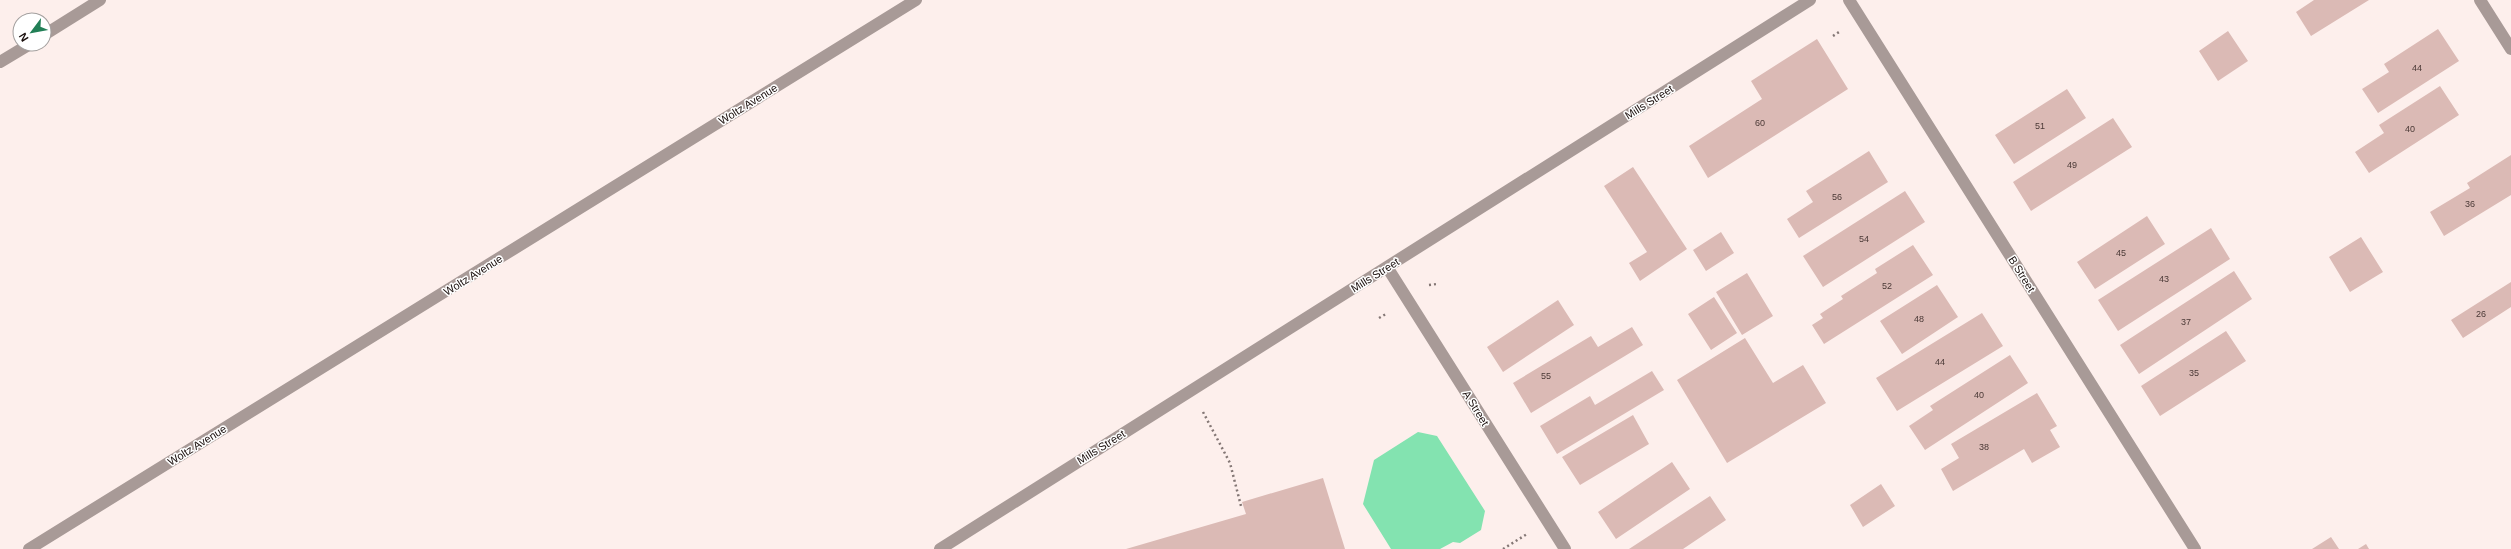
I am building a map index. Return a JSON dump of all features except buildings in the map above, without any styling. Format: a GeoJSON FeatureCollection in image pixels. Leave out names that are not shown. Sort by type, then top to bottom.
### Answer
{"type":"FeatureCollection","features":[{"type":"Feature","properties":{"kind":"street"},"geometry":{"type":"LineString","coordinates":[[52,30],[100,0]]}},
{"type":"Feature","properties":{"kind":"street","name":"Woltz Avenue"},"geometry":{"type":"LineString","coordinates":[[29,549],[916,0]]}},
{"type":"Feature","properties":{"kind":"street","name":"Mills Street"},"geometry":{"type":"LineString","coordinates":[[940,549],[1810,0]]}},
{"type":"Feature","properties":{"kind":"street","name":"B Street"},"geometry":{"type":"LineString","coordinates":[[1849,0],[2195,549]]}},
{"type":"Feature","properties":{"kind":"street"},"geometry":{"type":"LineString","coordinates":[[2480,0],[2511,49]]}},
{"type":"Feature","properties":{"kind":"street"},"geometry":{"type":"LineString","coordinates":[[0,62],[17,52]]}},
{"type":"Feature","properties":{"kind":"street","name":"A Street"},"geometry":{"type":"LineString","coordinates":[[1388,267],[1565,549]]}},
{"type":"Feature","properties":{"kind":"path"},"geometry":{"type":"LineString","coordinates":[[1833,36],[1840,31]]}},
{"type":"Feature","properties":{"kind":"path"},"geometry":{"type":"LineString","coordinates":[[1429,285],[1437,284]]}},
{"type":"Feature","properties":{"kind":"path"},"geometry":{"type":"LineString","coordinates":[[1378,318],[1386,314]]}},
{"type":"Feature","properties":{"kind":"path"},"geometry":{"type":"LineString","coordinates":[[1204,414],[1230,463],[1241,506]]}},
{"type":"Feature","properties":{"kind":"path"},"geometry":{"type":"LineString","coordinates":[[1503,549],[1528,533]]}},
{"type":"Feature","properties":{"kind":"green space"},"geometry":{"type":"Polygon","coordinates":[[[1418,432],[1437,436],[1485,511],[1481,530],[1460,543],[1453,542],[1440,549],[1391,549],[1363,504],[1374,460],[1418,432]]]}}]}
